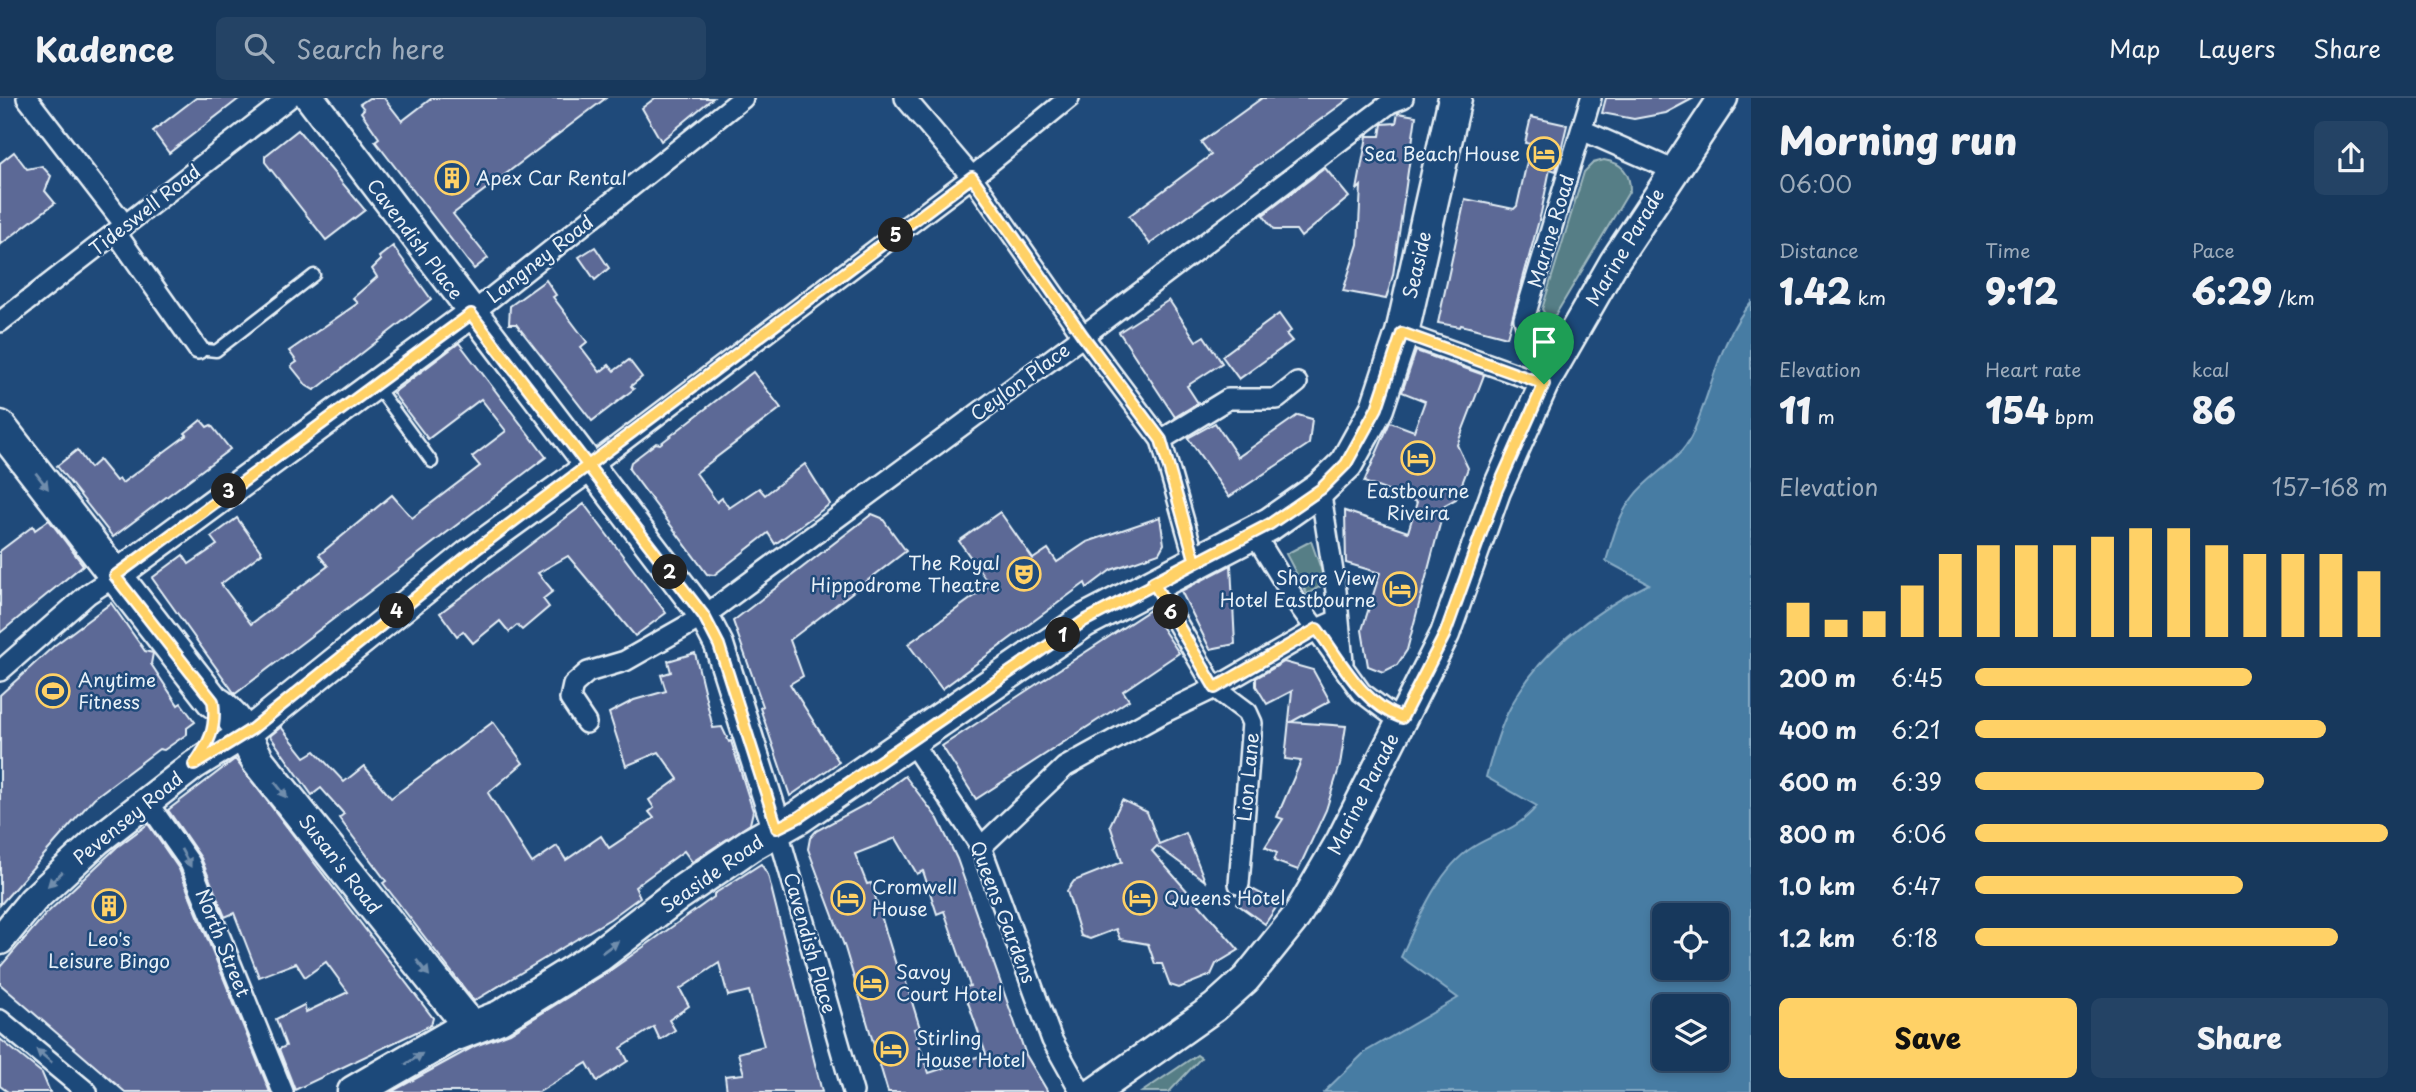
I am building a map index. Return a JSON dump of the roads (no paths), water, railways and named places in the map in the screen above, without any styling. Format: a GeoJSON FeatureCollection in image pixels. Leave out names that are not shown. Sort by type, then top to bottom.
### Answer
{"type":"FeatureCollection","features":[{"type":"Feature","properties":{"kind":"main road","name":"Seaside"},"geometry":{"type":"LineString","coordinates":[[1346,464],[1377,408],[1402,333],[1455,98]]}},
{"type":"Feature","properties":{"kind":"main road","name":"Susan's Road"},"geometry":{"type":"LineString","coordinates":[[0,427],[213,701],[225,708],[244,733],[258,761],[470,1026]]}},
{"type":"Feature","properties":{"kind":"main road","name":"Seaside Road"},"geometry":{"type":"LineString","coordinates":[[354,1092],[470,1026],[500,1017],[598,956],[677,895],[777,828],[799,817],[1084,621],[1253,531],[1321,489],[1346,464]]}},
{"type":"Feature","properties":{"kind":"street"},"geometry":{"type":"LineString","coordinates":[[27,98],[121,229],[198,349]]}},
{"type":"Feature","properties":{"kind":"street","name":"Tideswell Road"},"geometry":{"type":"LineString","coordinates":[[0,323],[289,98]]}},
{"type":"Feature","properties":{"kind":"street","name":"Cavendish Place"},"geometry":{"type":"LineString","coordinates":[[310,98],[471,314],[704,616],[719,645],[777,828],[853,1092]]}},
{"type":"Feature","properties":{"kind":"street","name":"Langney Road"},"geometry":{"type":"LineString","coordinates":[[0,671],[88,594],[471,314],[743,98]]}},
{"type":"Feature","properties":{"kind":"street"},"geometry":{"type":"LineString","coordinates":[[905,98],[972,177],[1083,336],[1161,440],[1195,560]]}},
{"type":"Feature","properties":{"kind":"street","name":"Pevensey Road"},"geometry":{"type":"LineString","coordinates":[[0,940],[59,875],[147,802],[194,765],[218,753],[470,554],[590,467],[972,177],[1069,98]]}},
{"type":"Feature","properties":{"kind":"street","name":"Ceylon Place"},"geometry":{"type":"LineString","coordinates":[[586,723],[570,699],[573,685],[587,672],[625,661],[704,616],[1083,336],[1390,103],[1403,98]]}},
{"type":"Feature","properties":{"kind":"street","name":"Marine Road"},"geometry":{"type":"LineString","coordinates":[[1563,353],[1536,343],[1526,331],[1524,319],[1591,98]]}},
{"type":"Feature","properties":{"kind":"street","name":"Marine Parade"},"geometry":{"type":"LineString","coordinates":[[1095,1092],[1215,1007],[1246,979],[1279,940],[1341,840],[1445,634],[1496,492],[1544,384],[1614,262],[1672,170],[1723,98]]}},
{"type":"Feature","properties":{"kind":"street"},"geometry":{"type":"LineString","coordinates":[[1581,130],[1672,170]]}},
{"type":"Feature","properties":{"kind":"street"},"geometry":{"type":"LineString","coordinates":[[1402,333],[1544,384]]}},
{"type":"Feature","properties":{"kind":"street"},"geometry":{"type":"LineString","coordinates":[[1161,440],[1228,399],[1277,398],[1297,383]]}},
{"type":"Feature","properties":{"kind":"street"},"geometry":{"type":"LineString","coordinates":[[1321,489],[1343,663]]}},
{"type":"Feature","properties":{"kind":"street"},"geometry":{"type":"LineString","coordinates":[[1253,531],[1297,603],[1343,663],[1361,692],[1389,713],[1402,718]]}},
{"type":"Feature","properties":{"kind":"street"},"geometry":{"type":"LineString","coordinates":[[1153,582],[1215,688]]}},
{"type":"Feature","properties":{"kind":"street"},"geometry":{"type":"LineString","coordinates":[[1297,603],[1317,604],[1329,599],[1336,591]]}},
{"type":"Feature","properties":{"kind":"street"},"geometry":{"type":"LineString","coordinates":[[981,847],[1065,767],[1338,620]]}},
{"type":"Feature","properties":{"kind":"street","name":"Lion Lane"},"geometry":{"type":"LineString","coordinates":[[1215,688],[1247,712],[1252,723],[1238,884]]}},
{"type":"Feature","properties":{"kind":"street"},"geometry":{"type":"LineString","coordinates":[[194,765],[212,738],[216,721],[213,701]]}},
{"type":"Feature","properties":{"kind":"street","name":"Queens Gardens"},"geometry":{"type":"LineString","coordinates":[[910,740],[981,847],[1052,1040],[1081,1092]]}},
{"type":"Feature","properties":{"kind":"street","name":"North Street"},"geometry":{"type":"LineString","coordinates":[[147,802],[190,863],[283,1092]]}},
{"type":"Feature","properties":{"kind":"street"},"geometry":{"type":"LineString","coordinates":[[0,1020],[87,1092]]}},
{"type":"Feature","properties":{"kind":"lane"},"geometry":{"type":"LineString","coordinates":[[198,349],[216,351],[314,275]]}},
{"type":"Feature","properties":{"kind":"lane"},"geometry":{"type":"LineString","coordinates":[[375,384],[432,462]]}},
{"type":"Feature","properties":{"kind":"water"},"geometry":{"type":"Polygon","coordinates":[[[1751,302],[1751,1092],[1324,1092],[1365,1052],[1458,998],[1401,957],[1430,896],[1449,868],[1473,847],[1514,826],[1537,806],[1486,777],[1504,720],[1534,671],[1568,636],[1607,607],[1649,584],[1606,561],[1614,536],[1623,512],[1633,497],[1687,444],[1731,332],[1751,302]]]}},
{"type":"Feature","properties":{"kind":"place","name":"Sea Beach House"},"geometry":{"type":"Point","coordinates":[1544,154]}},
{"type":"Feature","properties":{"kind":"place","name":"Apex Car Rental"},"geometry":{"type":"Point","coordinates":[452,178]}},
{"type":"Feature","properties":{"kind":"place","name":"Eastbourne Riveira"},"geometry":{"type":"Point","coordinates":[1418,458]}},
{"type":"Feature","properties":{"kind":"place","name":"The Royal Hippodrome Theatre"},"geometry":{"type":"Point","coordinates":[1024,574]}},
{"type":"Feature","properties":{"kind":"place","name":"Shore View Hotel Eastbourne"},"geometry":{"type":"Point","coordinates":[1400,589]}},
{"type":"Feature","properties":{"kind":"place","name":"Anytime Fitness"},"geometry":{"type":"Point","coordinates":[53,691]}},
{"type":"Feature","properties":{"kind":"place","name":"Cromwell House"},"geometry":{"type":"Point","coordinates":[848,898]}},
{"type":"Feature","properties":{"kind":"place","name":"Queens Hotel"},"geometry":{"type":"Point","coordinates":[1140,898]}},
{"type":"Feature","properties":{"kind":"place","name":"Leo's Leisure Bingo"},"geometry":{"type":"Point","coordinates":[109,906]}},
{"type":"Feature","properties":{"kind":"place","name":"Savoy Court Hotel"},"geometry":{"type":"Point","coordinates":[871,983]}},
{"type":"Feature","properties":{"kind":"place","name":"Stirling House Hotel"},"geometry":{"type":"Point","coordinates":[891,1049]}}]}
